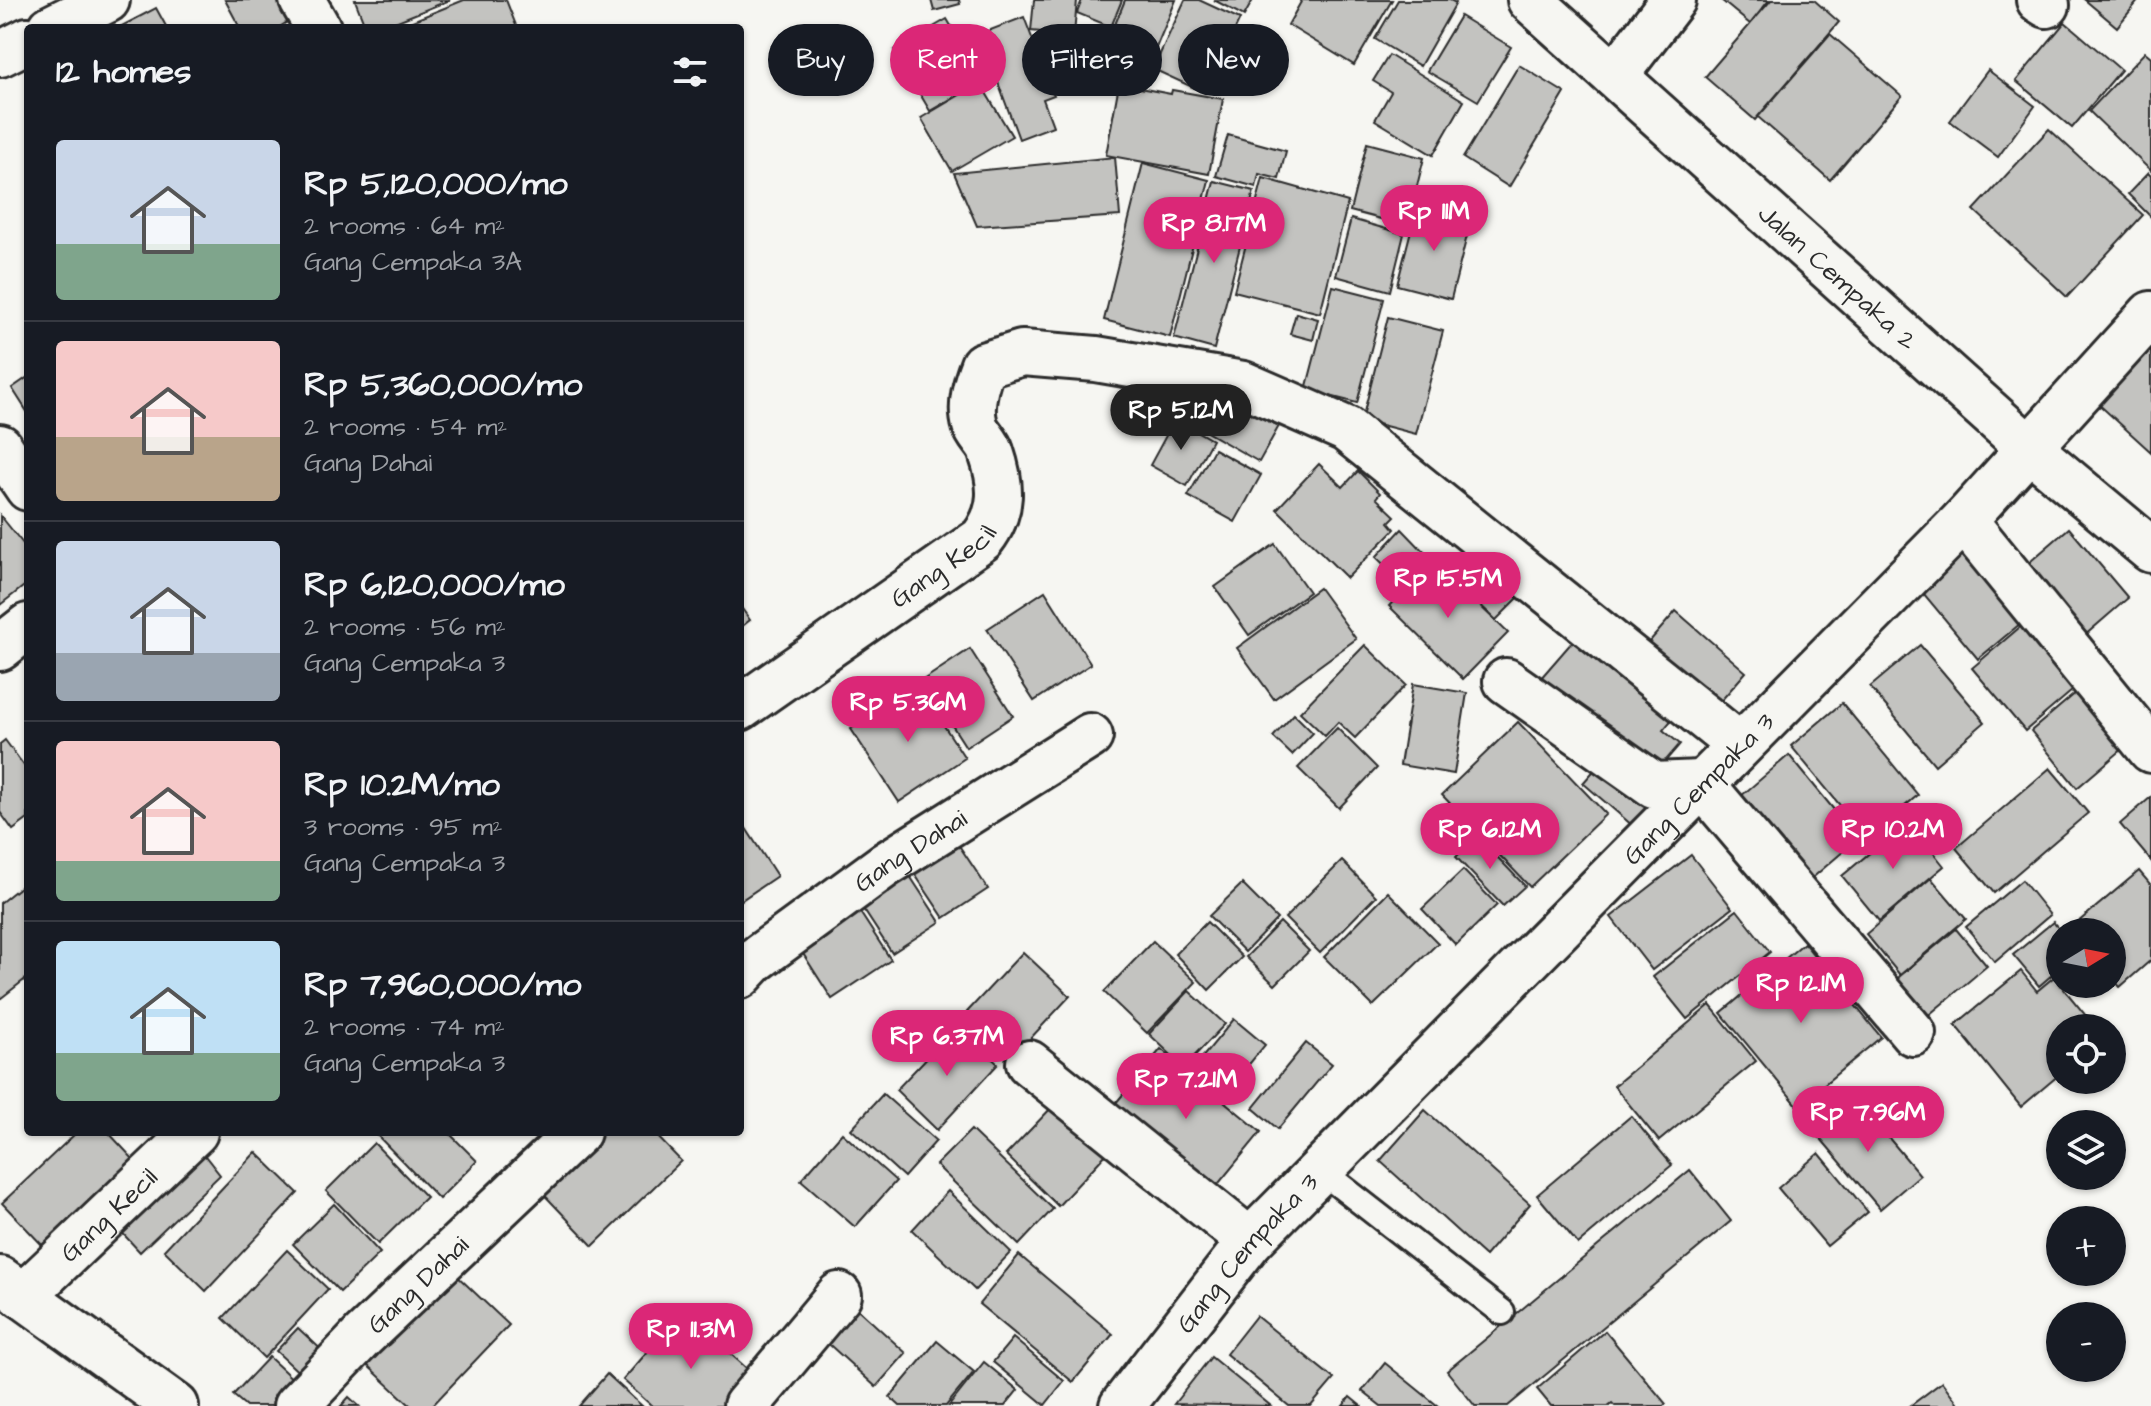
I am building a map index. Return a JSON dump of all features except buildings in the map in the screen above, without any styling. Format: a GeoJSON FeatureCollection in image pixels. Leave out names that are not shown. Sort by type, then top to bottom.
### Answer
{"type":"FeatureCollection","features":[{"type":"Feature","properties":{"kind":"street"},"geometry":{"type":"LineString","coordinates":[[59,24],[107,0]]}},
{"type":"Feature","properties":{"kind":"street"},"geometry":{"type":"LineString","coordinates":[[302,0],[316,24]]}},
{"type":"Feature","properties":{"kind":"street","name":"Jalan Cempaka 2"},"geometry":{"type":"LineString","coordinates":[[1530,0],[2030,449],[2151,550]]}},
{"type":"Feature","properties":{"kind":"street"},"geometry":{"type":"LineString","coordinates":[[1615,76],[1673,0]]}},
{"type":"Feature","properties":{"kind":"street"},"geometry":{"type":"LineString","coordinates":[[0,54],[24,42]]}},
{"type":"Feature","properties":{"kind":"street","name":"Gang Cempaka 3"},"geometry":{"type":"LineString","coordinates":[[1122,1406],[1250,1241],[1964,520],[2151,314]]}},
{"type":"Feature","properties":{"kind":"street","name":"Gang Kecil"},"geometry":{"type":"LineString","coordinates":[[744,705],[982,539],[994,524],[1000,496],[990,450],[975,425],[973,390],[983,365],[1022,353],[1096,359],[1243,384],[1346,429],[1739,745]]}},
{"type":"Feature","properties":{"kind":"street"},"geometry":{"type":"LineString","coordinates":[[0,447],[24,482]]}},
{"type":"Feature","properties":{"kind":"street"},"geometry":{"type":"LineString","coordinates":[[1964,520],[2151,750]]}},
{"type":"Feature","properties":{"kind":"street"},"geometry":{"type":"LineString","coordinates":[[0,648],[24,629]]}},
{"type":"Feature","properties":{"kind":"street"},"geometry":{"type":"LineString","coordinates":[[1506,681],[1654,785],[1701,783],[1913,1033]]}},
{"type":"Feature","properties":{"kind":"street","name":"Gang Dahai"},"geometry":{"type":"LineString","coordinates":[[744,972],[755,960],[885,865],[1090,736]]}},
{"type":"Feature","properties":{"kind":"street"},"geometry":{"type":"LineString","coordinates":[[1029,1063],[1250,1241]]}},
{"type":"Feature","properties":{"kind":"street","name":"Gang Kecil"},"geometry":{"type":"LineString","coordinates":[[12,1288],[190,1136]]}},
{"type":"Feature","properties":{"kind":"street","name":"Gang Dahai"},"geometry":{"type":"LineString","coordinates":[[296,1406],[363,1336],[574,1136]]}},
{"type":"Feature","properties":{"kind":"street"},"geometry":{"type":"LineString","coordinates":[[12,1288],[176,1406]]}},
{"type":"Feature","properties":{"kind":"street"},"geometry":{"type":"LineString","coordinates":[[746,1406],[839,1295]]}},
{"type":"Feature","properties":{"kind":"lane"},"geometry":{"type":"LineString","coordinates":[[1320,1170],[1502,1312]]}}]}
